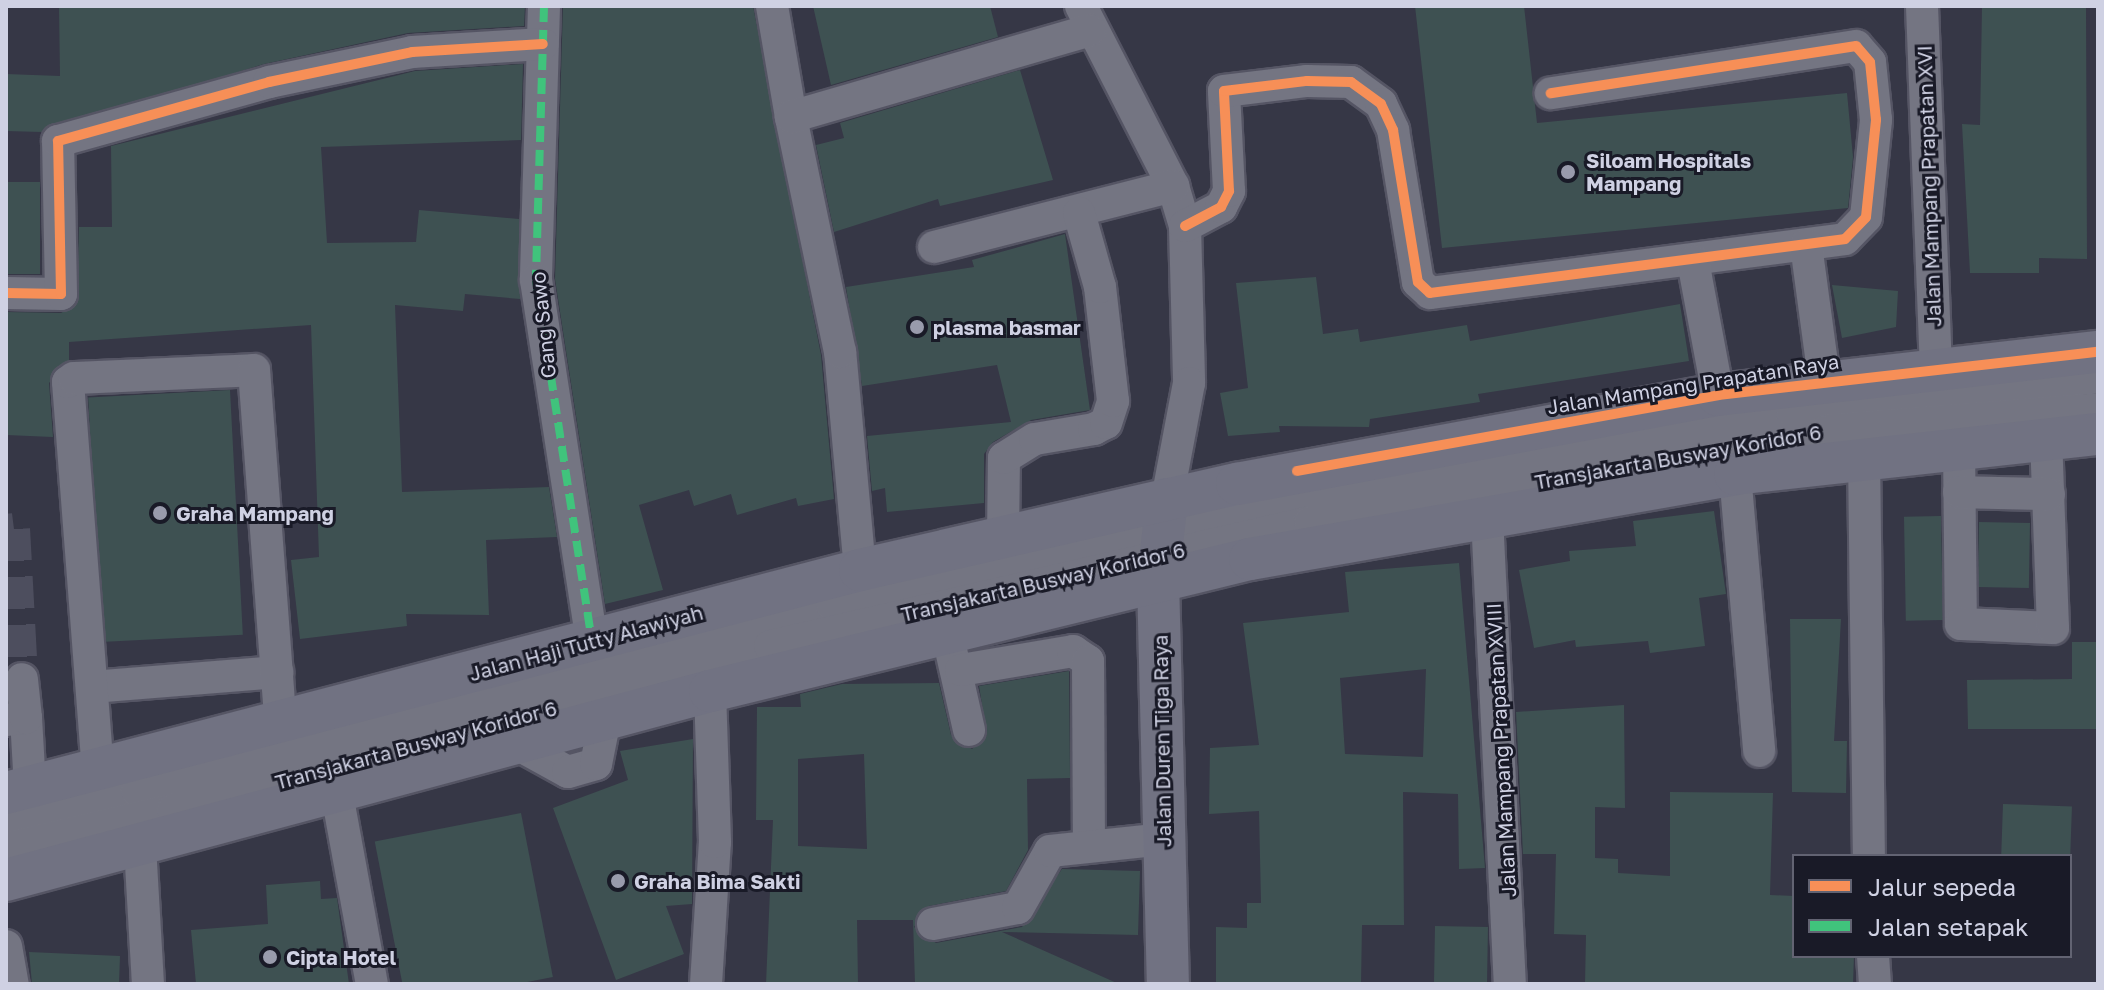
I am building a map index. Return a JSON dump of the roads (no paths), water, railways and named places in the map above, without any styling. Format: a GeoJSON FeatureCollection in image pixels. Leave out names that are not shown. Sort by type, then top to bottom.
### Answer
{"type":"FeatureCollection","features":[{"type":"Feature","properties":{"kind":"main road","name":"Jalan Mampang Prapatan Raya"},"geometry":{"type":"LineString","coordinates":[[1162,540],[1718,395],[1824,379],[2098,352]]}},
{"type":"Feature","properties":{"kind":"main road"},"geometry":{"type":"LineString","coordinates":[[6,880],[337,794],[710,691],[943,633],[1162,540],[1487,517],[1864,455],[2098,434]]}},
{"type":"Feature","properties":{"kind":"main road","name":"Jalan Haji Tutty Alawiyah"},"geometry":{"type":"LineString","coordinates":[[14,799],[98,772],[860,570],[1003,538],[1162,540]]}},
{"type":"Feature","properties":{"kind":"main road","name":"Jalan Duren Tiga Raya"},"geometry":{"type":"LineString","coordinates":[[1162,540],[1168,984]]}},
{"type":"Feature","properties":{"kind":"street","name":"Gang Sawo"},"geometry":{"type":"LineString","coordinates":[[544,6],[536,280],[592,641]]}},
{"type":"Feature","properties":{"kind":"street"},"geometry":{"type":"LineString","coordinates":[[772,6],[791,117],[840,352],[860,570]]}},
{"type":"Feature","properties":{"kind":"street","name":"Jalan Mampang Prapatan XVI"},"geometry":{"type":"LineString","coordinates":[[1922,6],[1936,367]]}},
{"type":"Feature","properties":{"kind":"street"},"geometry":{"type":"LineString","coordinates":[[791,117],[1086,18],[1173,186],[1185,226],[1189,383],[1162,540]]}},
{"type":"Feature","properties":{"kind":"street"},"geometry":{"type":"LineString","coordinates":[[6,293],[61,294],[58,141],[269,82],[412,52],[543,44]]}},
{"type":"Feature","properties":{"kind":"street"},"geometry":{"type":"LineString","coordinates":[[1185,226],[1221,207],[1229,191],[1224,91],[1351,82],[1373,94],[1393,130],[1411,255],[1418,282],[1430,293],[1806,245],[1858,232],[1866,217],[1876,120],[1870,62],[1856,46],[1551,93]]}},
{"type":"Feature","properties":{"kind":"street"},"geometry":{"type":"LineString","coordinates":[[1876,120],[1927,117]]}},
{"type":"Feature","properties":{"kind":"street"},"geometry":{"type":"LineString","coordinates":[[934,247],[1079,213],[1173,186]]}},
{"type":"Feature","properties":{"kind":"street"},"geometry":{"type":"LineString","coordinates":[[1003,538],[1004,458],[1035,439],[1094,429],[1106,423],[1113,401],[1100,287],[1079,213]]}},
{"type":"Feature","properties":{"kind":"street"},"geometry":{"type":"LineString","coordinates":[[1806,245],[1824,379]]}},
{"type":"Feature","properties":{"kind":"street"},"geometry":{"type":"LineString","coordinates":[[1693,261],[1718,395]]}},
{"type":"Feature","properties":{"kind":"street"},"geometry":{"type":"LineString","coordinates":[[98,772],[68,382],[74,378],[254,370],[281,725]]}},
{"type":"Feature","properties":{"kind":"street","name":"Transjakarta Busway Koridor 6"},"geometry":{"type":"LineString","coordinates":[[14,799],[137,791],[832,605],[1792,411],[2098,377]]}},
{"type":"Feature","properties":{"kind":"street","name":"Transjakarta Busway Koridor 6"},"geometry":{"type":"LineString","coordinates":[[6,849],[188,806],[1162,540],[1310,522],[1827,431],[2098,409]]}},
{"type":"Feature","properties":{"kind":"street"},"geometry":{"type":"LineString","coordinates":[[1959,445],[1961,624],[2053,628],[2046,437]]}},
{"type":"Feature","properties":{"kind":"street"},"geometry":{"type":"LineString","coordinates":[[1864,455],[1869,854]]}},
{"type":"Feature","properties":{"kind":"street"},"geometry":{"type":"LineString","coordinates":[[1735,474],[1759,751]]}},
{"type":"Feature","properties":{"kind":"street"},"geometry":{"type":"LineString","coordinates":[[1959,492],[2049,494]]}},
{"type":"Feature","properties":{"kind":"street","name":"Jalan Mampang Prapatan XVIII"},"geometry":{"type":"LineString","coordinates":[[1487,517],[1510,984]]}},
{"type":"Feature","properties":{"kind":"street"},"geometry":{"type":"LineString","coordinates":[[943,633],[961,670],[969,730]]}},
{"type":"Feature","properties":{"kind":"street"},"geometry":{"type":"LineString","coordinates":[[961,670],[1073,651],[1088,661],[1089,844]]}},
{"type":"Feature","properties":{"kind":"street"},"geometry":{"type":"LineString","coordinates":[[92,687],[277,672]]}},
{"type":"Feature","properties":{"kind":"street"},"geometry":{"type":"LineString","coordinates":[[14,799],[16,719],[22,679]]}},
{"type":"Feature","properties":{"kind":"street"},"geometry":{"type":"LineString","coordinates":[[706,984],[715,842],[710,691]]}},
{"type":"Feature","properties":{"kind":"street"},"geometry":{"type":"LineString","coordinates":[[337,794],[372,984]]}},
{"type":"Feature","properties":{"kind":"street"},"geometry":{"type":"LineString","coordinates":[[933,924],[1018,908],[1050,851],[1089,844],[1164,839]]}},
{"type":"Feature","properties":{"kind":"street"},"geometry":{"type":"LineString","coordinates":[[140,846],[148,984]]}},
{"type":"Feature","properties":{"kind":"street"},"geometry":{"type":"LineString","coordinates":[[6,946],[13,984]]}},
{"type":"Feature","properties":{"kind":"street"},"geometry":{"type":"LineString","coordinates":[[1873,958],[1875,984]]}},
{"type":"Feature","properties":{"kind":"tunnel"},"geometry":{"type":"LineString","coordinates":[[6,530],[14,529],[22,679]]}},
{"type":"Feature","properties":{"kind":"place","name":"Siloam Hospitals Mampang"},"geometry":{"type":"Point","coordinates":[1568,172]}},
{"type":"Feature","properties":{"kind":"place","name":"plasma basmar"},"geometry":{"type":"Point","coordinates":[917,327]}},
{"type":"Feature","properties":{"kind":"place","name":"Graha Mampang"},"geometry":{"type":"Point","coordinates":[160,513]}},
{"type":"Feature","properties":{"kind":"place","name":"Graha Bima Sakti"},"geometry":{"type":"Point","coordinates":[618,881]}},
{"type":"Feature","properties":{"kind":"place","name":"Cipta Hotel"},"geometry":{"type":"Point","coordinates":[270,957]}}]}
